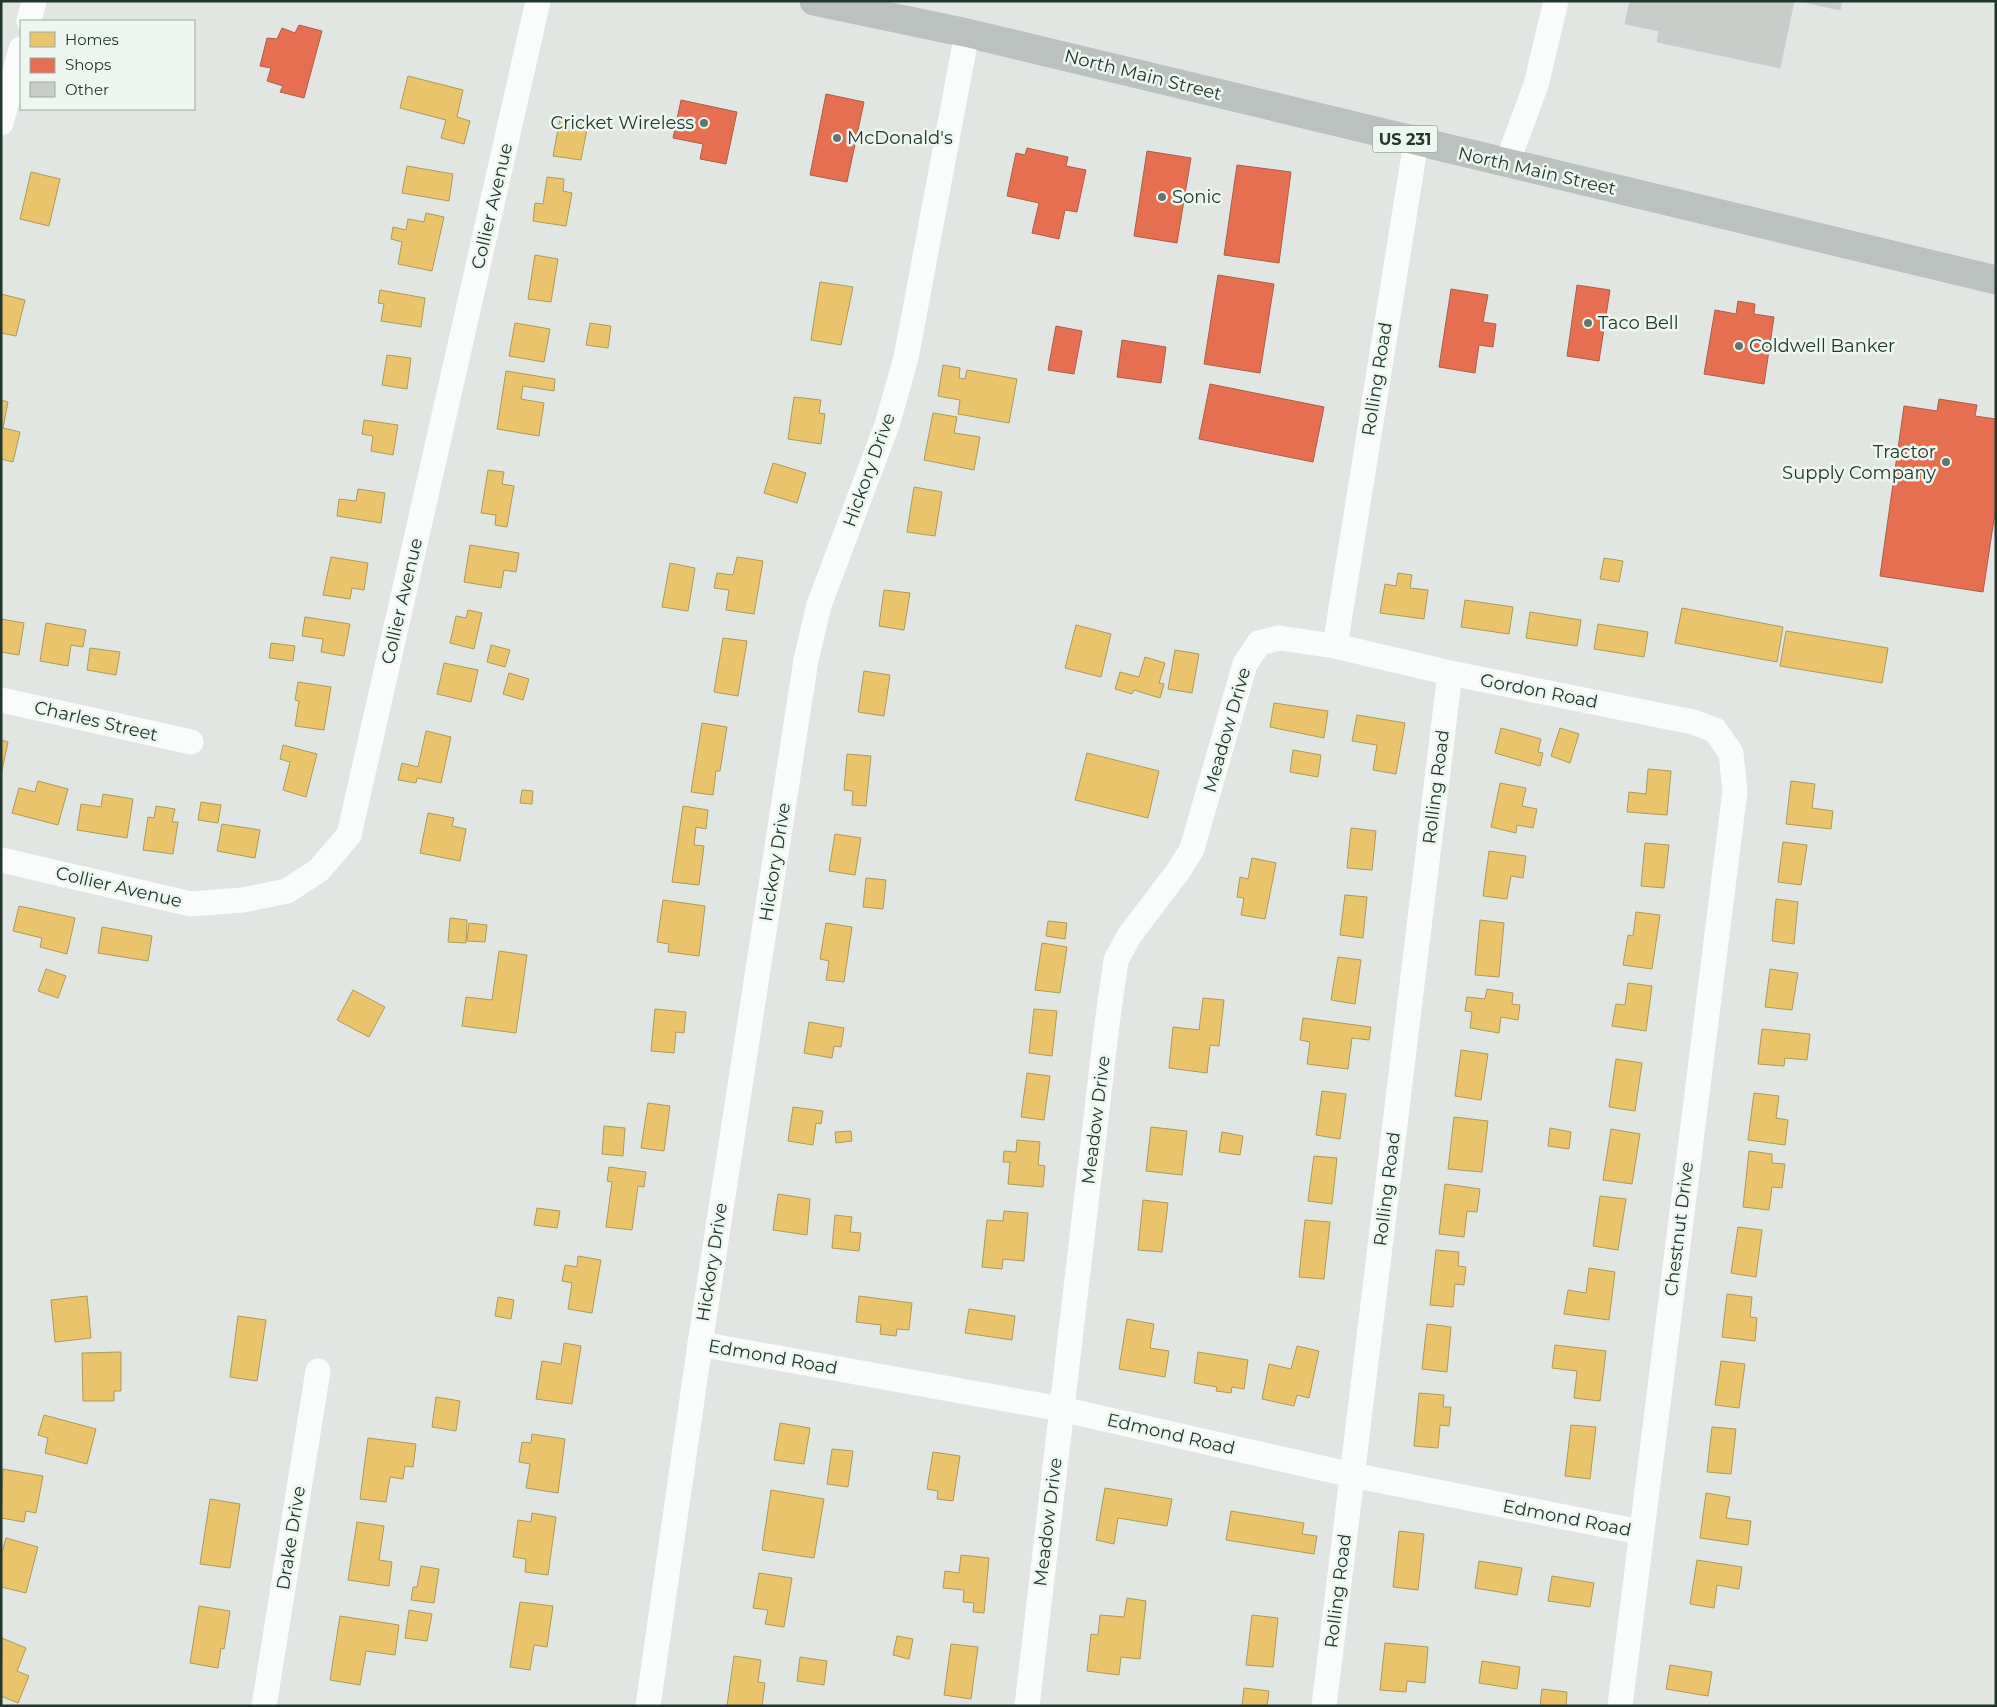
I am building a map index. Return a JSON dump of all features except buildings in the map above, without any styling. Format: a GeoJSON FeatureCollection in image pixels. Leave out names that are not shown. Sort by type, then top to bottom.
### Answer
{"type":"FeatureCollection","features":[{"type":"Feature","properties":{"kind":"highway","name":"North Main Street"},"geometry":{"type":"LineString","coordinates":[[814,1],[966,33],[1996,280]]}},
{"type":"Feature","properties":{"kind":"street"},"geometry":{"type":"LineString","coordinates":[[29,20],[34,1]]}},
{"type":"Feature","properties":{"kind":"street","name":"Collier Avenue"},"geometry":{"type":"LineString","coordinates":[[1,860],[191,904],[243,900],[286,891],[319,870],[349,835],[538,1]]}},
{"type":"Feature","properties":{"kind":"street"},"geometry":{"type":"LineString","coordinates":[[1507,163],[1536,85],[1556,1]]}},
{"type":"Feature","properties":{"kind":"street","name":"Hickory Drive"},"geometry":{"type":"LineString","coordinates":[[648,1706],[700,1344],[806,660],[819,605],[887,425],[906,358],[966,33]]}},
{"type":"Feature","properties":{"kind":"street"},"geometry":{"type":"LineString","coordinates":[[1,123],[20,53]]}},
{"type":"Feature","properties":{"kind":"street","name":"Rolling Road"},"geometry":{"type":"LineString","coordinates":[[1335,646],[1416,142]]}},
{"type":"Feature","properties":{"kind":"street","name":"Meadow Drive"},"geometry":{"type":"LineString","coordinates":[[1027,1706],[1116,960],[1129,936],[1179,870],[1192,849],[1244,664],[1259,643],[1279,638],[1335,646]]}},
{"type":"Feature","properties":{"kind":"street","name":"Gordon Road"},"geometry":{"type":"LineString","coordinates":[[1335,646],[1450,673],[1693,722],[1715,730],[1730,753]]}},
{"type":"Feature","properties":{"kind":"street","name":"Rolling Road"},"geometry":{"type":"LineString","coordinates":[[1324,1706],[1450,673]]}},
{"type":"Feature","properties":{"kind":"street","name":"Charles Street"},"geometry":{"type":"LineString","coordinates":[[1,700],[191,742]]}},
{"type":"Feature","properties":{"kind":"street","name":"Chestnut Drive"},"geometry":{"type":"LineString","coordinates":[[1620,1706],[1640,1532],[1735,791],[1730,753]]}},
{"type":"Feature","properties":{"kind":"street","name":"Edmond Road"},"geometry":{"type":"LineString","coordinates":[[700,1344],[1061,1409],[1352,1475],[1640,1532]]}},
{"type":"Feature","properties":{"kind":"street","name":"Drake Drive"},"geometry":{"type":"LineString","coordinates":[[264,1706],[318,1371]]}},
{"type":"Feature","properties":{"kind":"place","name":"Cricket Wireless"},"geometry":{"type":"Point","coordinates":[704,123]}},
{"type":"Feature","properties":{"kind":"place","name":"McDonald's"},"geometry":{"type":"Point","coordinates":[837,138]}},
{"type":"Feature","properties":{"kind":"place","name":"Sonic"},"geometry":{"type":"Point","coordinates":[1162,197]}},
{"type":"Feature","properties":{"kind":"place","name":"Taco Bell"},"geometry":{"type":"Point","coordinates":[1588,323]}},
{"type":"Feature","properties":{"kind":"place","name":"Coldwell Banker"},"geometry":{"type":"Point","coordinates":[1739,346]}},
{"type":"Feature","properties":{"kind":"place","name":"Tractor Supply Company"},"geometry":{"type":"Point","coordinates":[1946,462]}}]}
